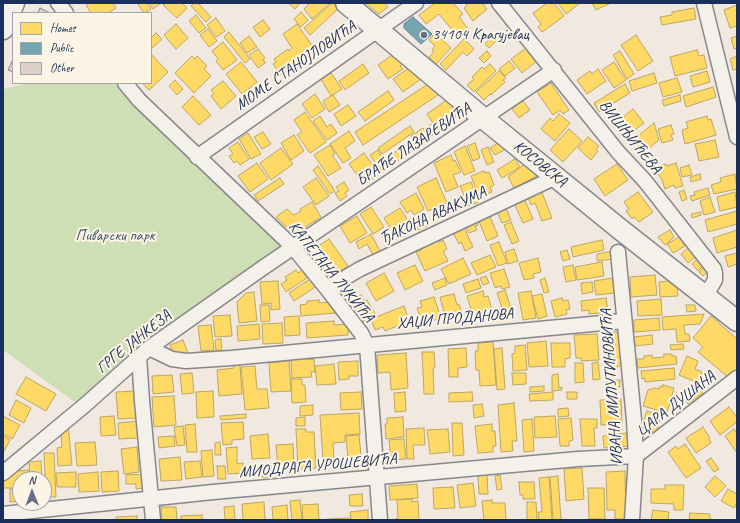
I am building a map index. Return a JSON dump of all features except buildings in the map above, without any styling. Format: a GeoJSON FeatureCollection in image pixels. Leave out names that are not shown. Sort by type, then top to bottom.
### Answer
{"type":"FeatureCollection","features":[{"type":"Feature","properties":{"kind":"street"},"geometry":{"type":"LineString","coordinates":[[3,29],[14,3]]}},
{"type":"Feature","properties":{"kind":"street"},"geometry":{"type":"LineString","coordinates":[[58,3],[65,12]]}},
{"type":"Feature","properties":{"kind":"street","name":"КОСОВСКА"},"geometry":{"type":"LineString","coordinates":[[346,3],[483,118],[705,297],[737,321]]}},
{"type":"Feature","properties":{"kind":"street","name":"МОМЕ СТАНОЈЛОВИЋА"},"geometry":{"type":"LineString","coordinates":[[197,157],[416,3]]}},
{"type":"Feature","properties":{"kind":"street","name":"ВИШЊИЋЕВА"},"geometry":{"type":"LineString","coordinates":[[499,3],[618,152],[645,181],[714,269],[714,280],[705,297]]}},
{"type":"Feature","properties":{"kind":"street"},"geometry":{"type":"LineString","coordinates":[[704,3],[733,100],[737,137]]}},
{"type":"Feature","properties":{"kind":"street","name":"БРАЋЕ ЛАЗАРЕВИЋА"},"geometry":{"type":"LineString","coordinates":[[293,247],[554,70]]}},
{"type":"Feature","properties":{"kind":"street","name":"КАПЕТАНА ЛУКИЋА"},"geometry":{"type":"LineString","coordinates":[[126,84],[139,100],[197,157],[293,247],[361,333],[367,345],[380,520]]}},
{"type":"Feature","properties":{"kind":"street","name":"ЂАКОНА АВАКУМА"},"geometry":{"type":"LineString","coordinates":[[328,290],[360,269],[556,177]]}},
{"type":"Feature","properties":{"kind":"street","name":"ГРГЕ ЈАНКЕЗА"},"geometry":{"type":"LineString","coordinates":[[3,473],[85,405],[144,352],[293,247]]}},
{"type":"Feature","properties":{"kind":"street","name":"ИВАНА МИЛУТИНОВИЋА"},"geometry":{"type":"LineString","coordinates":[[618,252],[636,456],[632,520]]}},
{"type":"Feature","properties":{"kind":"street","name":"ХАЏИ ПРОДАНОВА"},"geometry":{"type":"LineString","coordinates":[[144,352],[186,361],[624,321]]}},
{"type":"Feature","properties":{"kind":"street"},"geometry":{"type":"LineString","coordinates":[[144,352],[142,401],[153,520]]}},
{"type":"Feature","properties":{"kind":"street","name":"ЦАРА ДУШАНА"},"geometry":{"type":"LineString","coordinates":[[636,456],[737,378]]}},
{"type":"Feature","properties":{"kind":"street","name":"МИОДРАГА УРОШЕВИЋА"},"geometry":{"type":"LineString","coordinates":[[3,514],[152,498],[578,459],[636,456]]}},
{"type":"Feature","properties":{"kind":"green space","name":"Пиварски парк"},"geometry":{"type":"Polygon","coordinates":[[[25,84],[122,84],[289,249],[82,407],[3,350],[4,89],[25,84]]]}},
{"type":"Feature","properties":{"kind":"place","name":"34104 Крагујевац"},"geometry":{"type":"Point","coordinates":[424,35]}}]}
